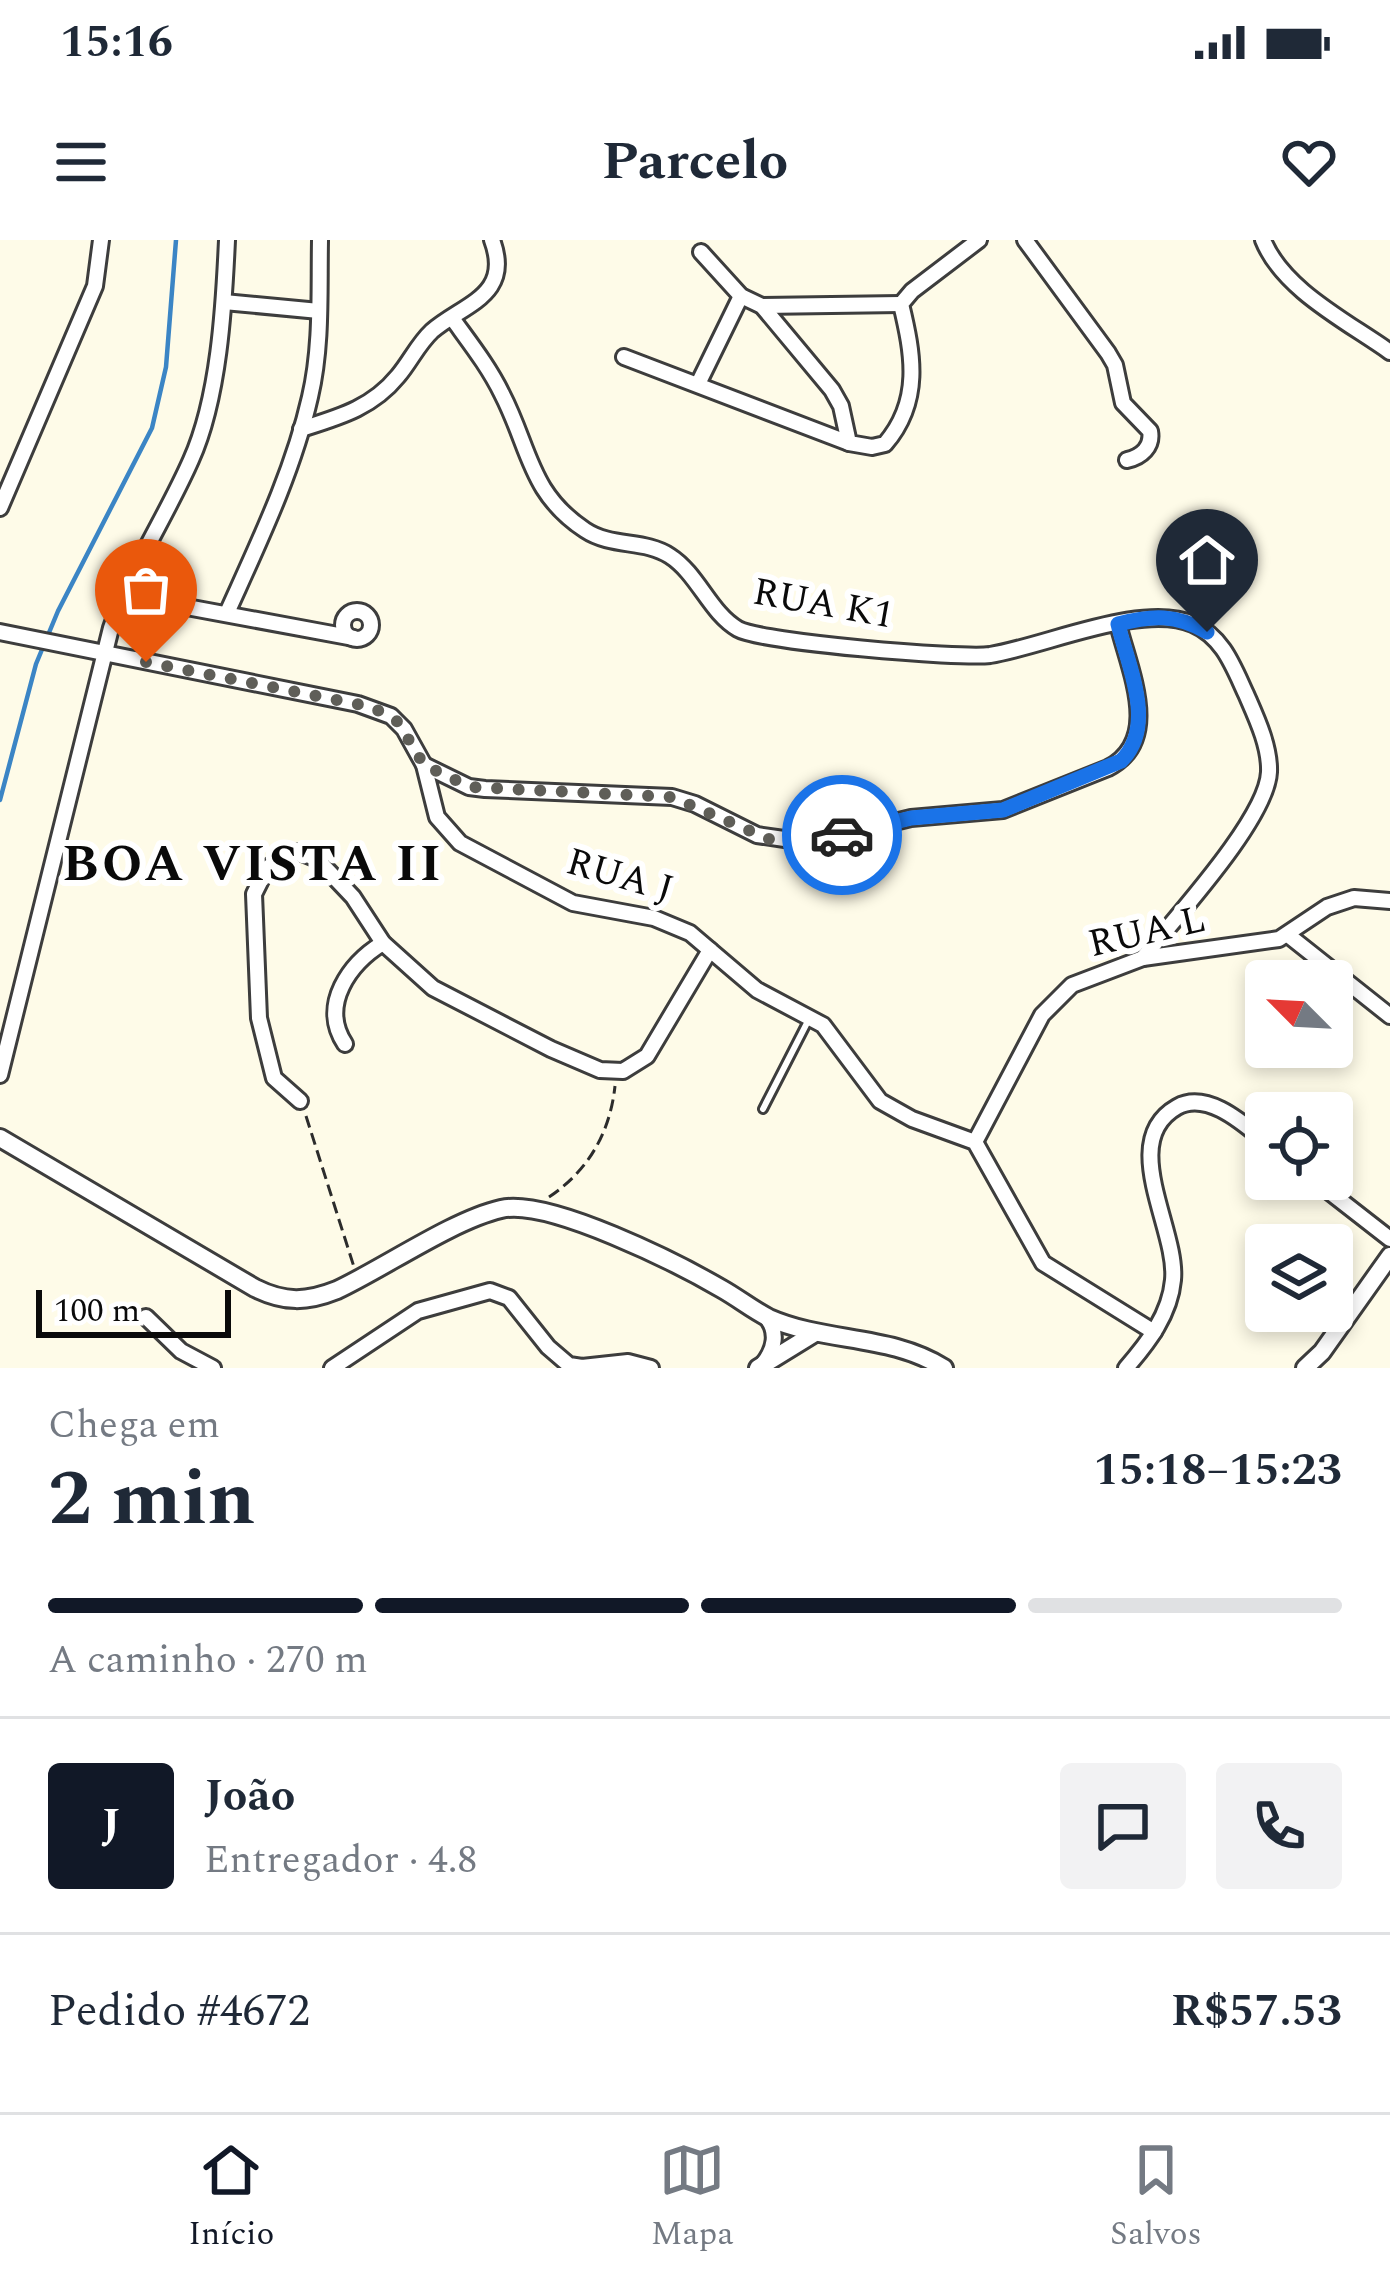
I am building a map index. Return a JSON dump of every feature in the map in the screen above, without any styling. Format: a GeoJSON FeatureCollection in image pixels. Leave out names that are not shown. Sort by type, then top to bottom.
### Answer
{"type":"FeatureCollection","features":[{"type":"Feature","properties":{"kind":"street"},"geometry":{"type":"LineString","coordinates":[[0,508],[94,286],[101,240]]}},
{"type":"Feature","properties":{"kind":"street"},"geometry":{"type":"LineString","coordinates":[[0,1073],[103,653],[122,595],[194,456],[224,302],[227,240]]}},
{"type":"Feature","properties":{"kind":"street"},"geometry":{"type":"LineString","coordinates":[[227,613],[267,524],[310,395],[320,240]]}},
{"type":"Feature","properties":{"kind":"street"},"geometry":{"type":"LineString","coordinates":[[301,429],[346,415],[381,394],[422,341],[487,293],[496,261],[492,240]]}},
{"type":"Feature","properties":{"kind":"street"},"geometry":{"type":"LineString","coordinates":[[762,306],[901,304],[979,240]]}},
{"type":"Feature","properties":{"kind":"street"},"geometry":{"type":"LineString","coordinates":[[1025,240],[1108,353],[1123,403],[1150,431],[1143,453],[1126,460]]}},
{"type":"Feature","properties":{"kind":"street"},"geometry":{"type":"LineString","coordinates":[[1263,240],[1269,254],[1297,285],[1390,352]]}},
{"type":"Feature","properties":{"kind":"street"},"geometry":{"type":"LineString","coordinates":[[701,252],[741,296],[762,306],[832,390],[842,406],[849,443]]}},
{"type":"Feature","properties":{"kind":"street"},"geometry":{"type":"LineString","coordinates":[[698,384],[741,296]]}},
{"type":"Feature","properties":{"kind":"street"},"geometry":{"type":"LineString","coordinates":[[224,302],[319,310]]}},
{"type":"Feature","properties":{"kind":"street"},"geometry":{"type":"LineString","coordinates":[[624,357],[849,443],[872,447],[885,444],[907,405],[914,361],[901,304]]}},
{"type":"Feature","properties":{"kind":"street","name":"RUA K1"},"geometry":{"type":"LineString","coordinates":[[452,318],[496,382],[528,462],[552,503],[594,536],[651,547],[671,556],[740,630],[958,657],[996,654],[1160,616],[1192,623],[1207,632],[1228,657],[1255,716],[1268,757],[1268,782],[1255,812],[1143,958]]}},
{"type":"Feature","properties":{"kind":"street"},"geometry":{"type":"LineString","coordinates":[[122,595],[354,638]]}},
{"type":"Feature","properties":{"kind":"street"},"geometry":{"type":"LineString","coordinates":[[424,765],[470,787],[683,800],[757,835],[784,840],[828,838],[911,818],[1003,810],[1108,768],[1134,747],[1140,716],[1118,624]]}},
{"type":"Feature","properties":{"kind":"street","name":"RUA J"},"geometry":{"type":"LineString","coordinates":[[0,632],[372,707],[398,722],[424,765],[436,818],[450,835],[573,902],[667,922],[690,933],[757,990],[810,1017],[831,1035],[880,1101],[912,1119],[975,1142]]}},
{"type":"Feature","properties":{"kind":"street"},"geometry":{"type":"LineString","coordinates":[[300,1101],[274,1078],[262,1041],[252,905],[259,880],[278,859],[312,855],[353,897],[383,943],[417,977],[446,997],[585,1065],[616,1072],[632,1067],[654,1048],[710,950]]}},
{"type":"Feature","properties":{"kind":"street"},"geometry":{"type":"LineString","coordinates":[[1390,901],[1343,901],[1283,937],[1390,1016]]}},
{"type":"Feature","properties":{"kind":"street","name":"RUA L"},"geometry":{"type":"LineString","coordinates":[[975,1142],[1051,1003],[1072,985],[1143,958],[1283,937]]}},
{"type":"Feature","properties":{"kind":"street"},"geometry":{"type":"LineString","coordinates":[[345,1044],[336,1027],[342,986],[352,965],[383,943]]}},
{"type":"Feature","properties":{"kind":"street"},"geometry":{"type":"LineString","coordinates":[[1126,1368],[1154,1332],[1171,1297],[1172,1240],[1150,1177],[1157,1130],[1179,1106],[1198,1102],[1245,1127]]}},
{"type":"Feature","properties":{"kind":"street"},"geometry":{"type":"LineString","coordinates":[[0,1138],[263,1292],[303,1301],[358,1280],[487,1214],[513,1208],[535,1210],[597,1230],[660,1259],[765,1316],[815,1333],[890,1345],[944,1368]]}},
{"type":"Feature","properties":{"kind":"street"},"geometry":{"type":"LineString","coordinates":[[975,1142],[1043,1263],[1154,1332]]}},
{"type":"Feature","properties":{"kind":"street"},"geometry":{"type":"LineString","coordinates":[[1340,1200],[1390,1239]]}},
{"type":"Feature","properties":{"kind":"street"},"geometry":{"type":"LineString","coordinates":[[1305,1368],[1322,1352],[1390,1256]]}},
{"type":"Feature","properties":{"kind":"street"},"geometry":{"type":"LineString","coordinates":[[332,1368],[418,1312],[490,1291],[509,1298],[563,1362],[582,1367],[628,1362],[652,1368]]}},
{"type":"Feature","properties":{"kind":"street"},"geometry":{"type":"LineString","coordinates":[[759,1367],[772,1352],[774,1339],[773,1326],[765,1316]]}},
{"type":"Feature","properties":{"kind":"street"},"geometry":{"type":"LineString","coordinates":[[146,1317],[181,1351],[213,1368]]}},
{"type":"Feature","properties":{"kind":"street"},"geometry":{"type":"LineString","coordinates":[[759,1367],[815,1333]]}},
{"type":"Feature","properties":{"kind":"lane"},"geometry":{"type":"LineString","coordinates":[[763,1109],[810,1017]]}},
{"type":"Feature","properties":{"kind":"path"},"geometry":{"type":"LineString","coordinates":[[535,1210],[589,1162],[612,1108],[616,1072]]}},
{"type":"Feature","properties":{"kind":"path"},"geometry":{"type":"LineString","coordinates":[[300,1101],[358,1280]]}},
{"type":"Feature","properties":{"kind":"waterway"},"geometry":{"type":"LineString","coordinates":[[0,800],[36,664],[58,611],[152,428],[166,367],[176,240]]}},
{"type":"Feature","properties":{"kind":"way so far"},"geometry":{"type":"LineString","coordinates":[[146,662],[372,707],[398,722],[424,765],[470,787],[672,797],[769,839],[842,835]]}},
{"type":"Feature","properties":{"kind":"district","name":"BOA VISTA II"},"geometry":{"type":"Point","coordinates":[253,865]}},
{"type":"Feature","properties":{"kind":"route"},"geometry":{"type":"LineString","coordinates":[[842,835],[911,818],[1003,810],[1121,761],[1134,747],[1140,716],[1118,624],[1160,616],[1192,623],[1207,632]]}}]}
